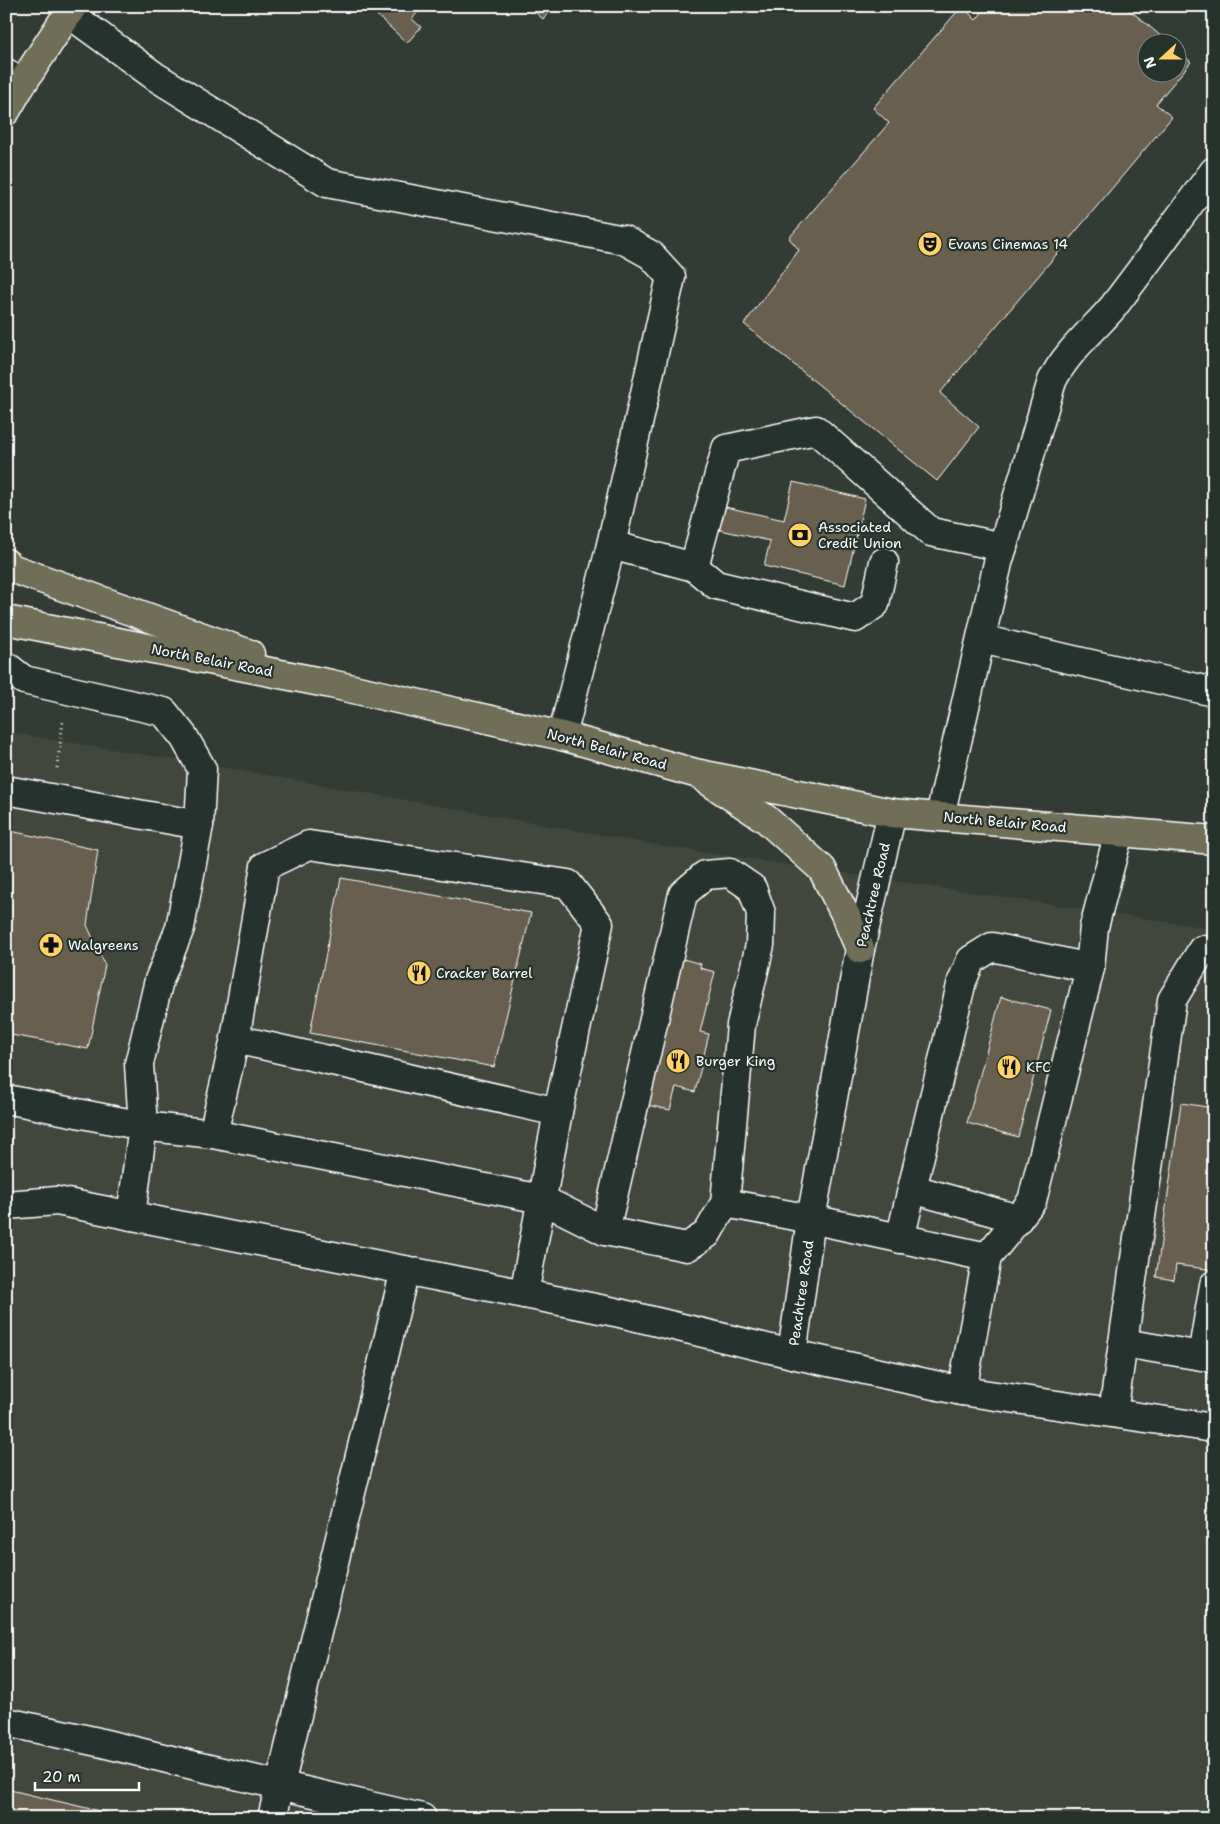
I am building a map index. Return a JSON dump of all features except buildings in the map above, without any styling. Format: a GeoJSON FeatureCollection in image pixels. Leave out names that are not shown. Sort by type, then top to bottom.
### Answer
{"type":"FeatureCollection","features":[{"type":"Feature","properties":{"kind":"main road"},"geometry":{"type":"LineString","coordinates":[[6,111],[13,80],[70,10]]}},
{"type":"Feature","properties":{"kind":"main road"},"geometry":{"type":"LineString","coordinates":[[6,563],[11,568],[331,684]]}},
{"type":"Feature","properties":{"kind":"main road","name":"North Belair Road"},"geometry":{"type":"LineString","coordinates":[[6,620],[331,684],[562,736],[696,773],[892,813],[1214,840]]}},
{"type":"Feature","properties":{"kind":"main road"},"geometry":{"type":"LineString","coordinates":[[696,773],[766,819],[822,869],[860,949]]}},
{"type":"Feature","properties":{"kind":"lane"},"geometry":{"type":"LineString","coordinates":[[70,10],[156,77],[327,183],[624,240],[651,255],[671,277],[611,545],[562,736]]}},
{"type":"Feature","properties":{"kind":"lane"},"geometry":{"type":"LineString","coordinates":[[940,816],[1003,547],[1052,381],[1070,352],[1111,308],[1214,171]]}},
{"type":"Feature","properties":{"kind":"lane"},"geometry":{"type":"LineString","coordinates":[[694,567],[726,450],[816,430],[931,532],[1003,547]]}},
{"type":"Feature","properties":{"kind":"lane"},"geometry":{"type":"LineString","coordinates":[[611,545],[694,567],[716,585],[855,618],[875,604],[884,562]]}},
{"type":"Feature","properties":{"kind":"lane"},"geometry":{"type":"LineString","coordinates":[[981,639],[1214,692]]}},
{"type":"Feature","properties":{"kind":"lane"},"geometry":{"type":"LineString","coordinates":[[6,666],[24,680],[164,712],[184,737],[202,769],[199,825],[180,928],[159,980],[139,1064],[143,1126],[131,1216]]}},
{"type":"Feature","properties":{"kind":"lane"},"geometry":{"type":"LineString","coordinates":[[6,790],[199,825]]}},
{"type":"Feature","properties":{"kind":"lane","name":"Peachtree Road"},"geometry":{"type":"LineString","coordinates":[[892,813],[860,949],[811,1219],[792,1354],[962,1392],[1214,1428]]}},
{"type":"Feature","properties":{"kind":"lane"},"geometry":{"type":"LineString","coordinates":[[962,1392],[987,1257],[1032,1201],[1090,968],[1094,927],[1119,832]]}},
{"type":"Feature","properties":{"kind":"lane"},"geometry":{"type":"LineString","coordinates":[[213,1134],[235,1039],[265,866],[309,846],[568,884],[599,924],[558,1112],[524,1294]]}},
{"type":"Feature","properties":{"kind":"lane"},"geometry":{"type":"LineString","coordinates":[[6,1099],[143,1126],[213,1134],[541,1199],[606,1231],[687,1247],[707,1234],[724,1203],[741,1025],[760,945],[761,912],[752,888],[730,873],[705,875],[683,894],[606,1231]]}},
{"type":"Feature","properties":{"kind":"lane"},"geometry":{"type":"LineString","coordinates":[[900,1239],[962,981],[971,960],[992,946],[1090,968]]}},
{"type":"Feature","properties":{"kind":"lane"},"geometry":{"type":"LineString","coordinates":[[1114,1413],[1172,1000],[1202,950],[1214,951]]}},
{"type":"Feature","properties":{"kind":"lane"},"geometry":{"type":"LineString","coordinates":[[235,1039],[558,1112]]}},
{"type":"Feature","properties":{"kind":"lane"},"geometry":{"type":"LineString","coordinates":[[913,1189],[1018,1219]]}},
{"type":"Feature","properties":{"kind":"lane"},"geometry":{"type":"LineString","coordinates":[[6,1205],[57,1201],[615,1312],[792,1354]]}},
{"type":"Feature","properties":{"kind":"lane"},"geometry":{"type":"LineString","coordinates":[[724,1203],[811,1219],[987,1257]]}},
{"type":"Feature","properties":{"kind":"lane"},"geometry":{"type":"LineString","coordinates":[[272,1818],[405,1270]]}},
{"type":"Feature","properties":{"kind":"lane"},"geometry":{"type":"LineString","coordinates":[[1123,1344],[1208,1357],[1214,1285]]}},
{"type":"Feature","properties":{"kind":"lane"},"geometry":{"type":"LineString","coordinates":[[6,1722],[422,1818]]}},
{"type":"Feature","properties":{"kind":"path"},"geometry":{"type":"LineString","coordinates":[[53,798],[64,719]]}},
{"type":"Feature","properties":{"kind":"shaded area"},"geometry":{"type":"Polygon","coordinates":[[[6,732],[244,771],[662,846],[1214,929],[1214,1818],[6,1818],[6,732]]]}},
{"type":"Feature","properties":{"kind":"place","name":"Evans Cinemas 14"},"geometry":{"type":"Point","coordinates":[930,244]}},
{"type":"Feature","properties":{"kind":"place","name":"Associated Credit Union"},"geometry":{"type":"Point","coordinates":[800,535]}},
{"type":"Feature","properties":{"kind":"place","name":"Walgreens"},"geometry":{"type":"Point","coordinates":[51,945]}},
{"type":"Feature","properties":{"kind":"place","name":"Cracker Barrel"},"geometry":{"type":"Point","coordinates":[419,973]}},
{"type":"Feature","properties":{"kind":"place","name":"Burger King"},"geometry":{"type":"Point","coordinates":[678,1061]}},
{"type":"Feature","properties":{"kind":"place","name":"KFC"},"geometry":{"type":"Point","coordinates":[1009,1067]}}]}
